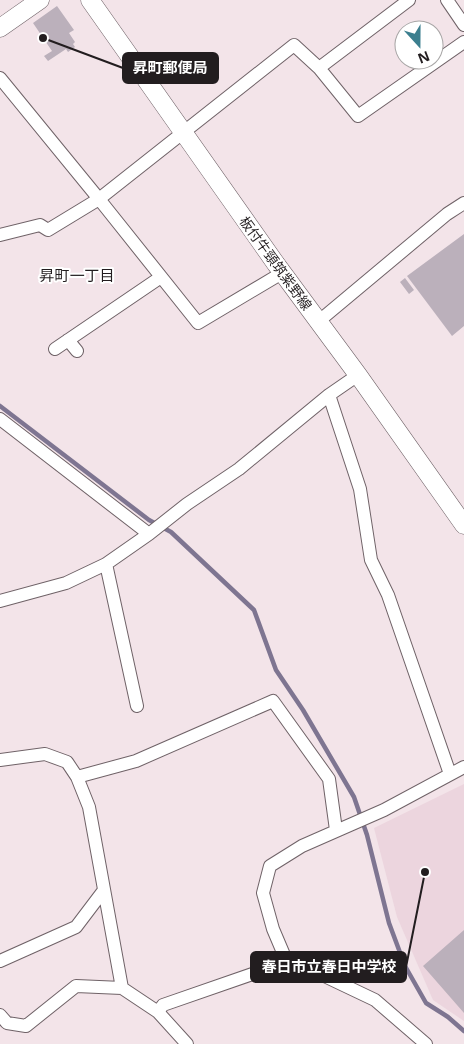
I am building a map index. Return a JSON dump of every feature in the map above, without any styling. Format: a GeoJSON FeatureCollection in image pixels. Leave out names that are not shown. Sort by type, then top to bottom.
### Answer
{"type":"FeatureCollection","features":[{"type":"Feature","properties":{"kind":"main road"},"geometry":{"type":"LineString","coordinates":[[0,28],[40,0]]}},
{"type":"Feature","properties":{"kind":"main road","name":"板付牛頸筑紫野線"},"geometry":{"type":"LineString","coordinates":[[90,0],[282,273],[358,374],[464,525]]}},
{"type":"Feature","properties":{"kind":"street"},"geometry":{"type":"LineString","coordinates":[[319,68],[409,0]]}},
{"type":"Feature","properties":{"kind":"street"},"geometry":{"type":"LineString","coordinates":[[446,0],[464,25]]}},
{"type":"Feature","properties":{"kind":"street"},"geometry":{"type":"LineString","coordinates":[[0,235],[40,225],[48,230],[99,199],[294,45],[319,68],[358,116],[464,42]]}},
{"type":"Feature","properties":{"kind":"street"},"geometry":{"type":"LineString","coordinates":[[0,78],[198,324],[282,273]]}},
{"type":"Feature","properties":{"kind":"street"},"geometry":{"type":"LineString","coordinates":[[319,321],[447,214],[464,203]]}},
{"type":"Feature","properties":{"kind":"street"},"geometry":{"type":"LineString","coordinates":[[55,349],[161,277]]}},
{"type":"Feature","properties":{"kind":"street"},"geometry":{"type":"LineString","coordinates":[[68,340],[77,352]]}},
{"type":"Feature","properties":{"kind":"street"},"geometry":{"type":"LineString","coordinates":[[0,601],[66,584],[106,564],[150,534],[187,504],[239,469],[329,395],[358,374]]}},
{"type":"Feature","properties":{"kind":"street"},"geometry":{"type":"LineString","coordinates":[[329,395],[360,489],[371,560],[388,594],[450,774]]}},
{"type":"Feature","properties":{"kind":"street"},"geometry":{"type":"LineString","coordinates":[[0,419],[150,534]]}},
{"type":"Feature","properties":{"kind":"street"},"geometry":{"type":"LineString","coordinates":[[106,564],[137,706]]}},
{"type":"Feature","properties":{"kind":"street"},"geometry":{"type":"LineString","coordinates":[[77,778],[136,760],[273,701],[328,779],[340,829]]}},
{"type":"Feature","properties":{"kind":"street"},"geometry":{"type":"LineString","coordinates":[[0,760],[45,754],[67,762],[77,778],[89,807],[122,988]]}},
{"type":"Feature","properties":{"kind":"street"},"geometry":{"type":"LineString","coordinates":[[287,962],[273,930],[262,893],[270,866],[302,846],[384,810],[464,767]]}},
{"type":"Feature","properties":{"kind":"street"},"geometry":{"type":"LineString","coordinates":[[0,961],[76,926],[104,890]]}},
{"type":"Feature","properties":{"kind":"street"},"geometry":{"type":"LineString","coordinates":[[158,1012],[163,1005],[287,962],[314,971],[374,1000],[426,1044]]}},
{"type":"Feature","properties":{"kind":"street"},"geometry":{"type":"LineString","coordinates":[[0,1015],[8,1023],[26,1026],[76,986],[122,988],[158,1012],[187,1044]]}},
{"type":"Feature","properties":{"kind":"shaded area"},"geometry":{"type":"Polygon","coordinates":[[[464,784],[464,1021],[433,1000],[397,917],[374,828],[464,784]]]}},
{"type":"Feature","properties":{"kind":"building"},"geometry":{"type":"Polygon","coordinates":[[[57,6],[74,30],[69,33],[75,42],[73,44],[75,47],[68,52],[66,49],[48,61],[44,56],[52,51],[33,23],[57,6]]]}},
{"type":"Feature","properties":{"kind":"building"},"geometry":{"type":"Polygon","coordinates":[[[464,234],[464,326],[452,336],[407,276],[464,234]]]}},
{"type":"Feature","properties":{"kind":"building"},"geometry":{"type":"Polygon","coordinates":[[[405,278],[414,290],[409,294],[400,282],[405,278]]]}},
{"type":"Feature","properties":{"kind":"building"},"geometry":{"type":"Polygon","coordinates":[[[464,930],[464,1013],[423,966],[464,930]]]}},
{"type":"Feature","properties":{"kind":"waterway"},"geometry":{"type":"LineString","coordinates":[[0,406],[149,520],[171,532],[254,610],[276,670],[303,710],[354,797],[367,835],[389,923],[405,966],[426,1003],[448,1017],[464,1031]]}},
{"type":"Feature","properties":{"kind":"place","name":"昇町郵便局"},"geometry":{"type":"Point","coordinates":[43,38]}},
{"type":"Feature","properties":{"kind":"place","name":"春日市立春日中学校"},"geometry":{"type":"Point","coordinates":[425,872]}},
{"type":"Feature","properties":{"kind":"district","name":"昇町一丁目"},"geometry":{"type":"Point","coordinates":[77,275]}}]}
